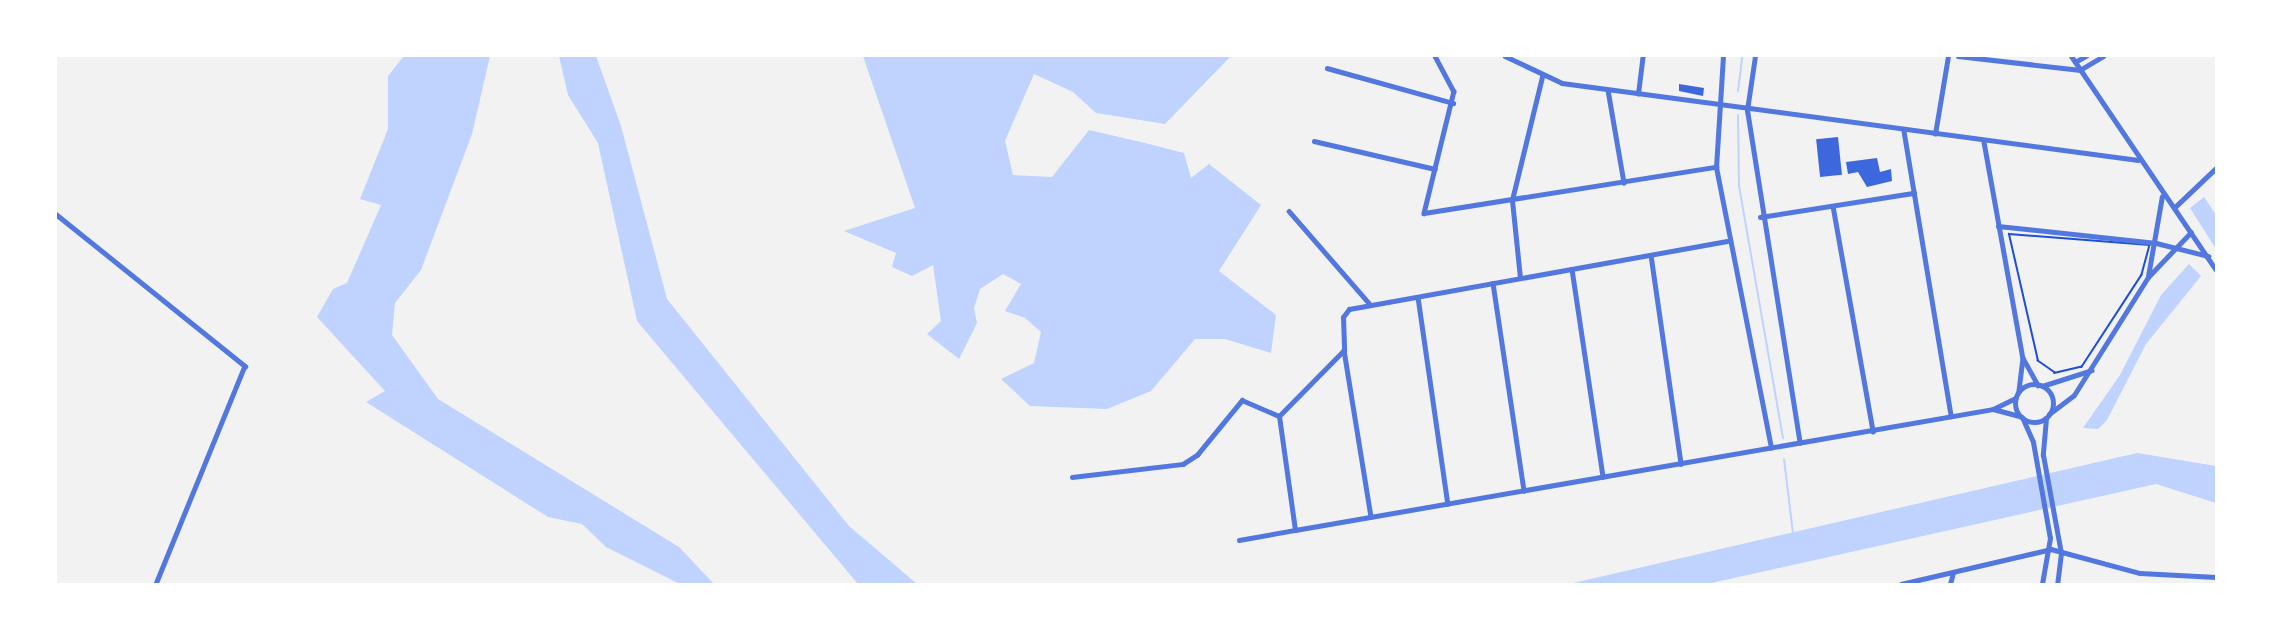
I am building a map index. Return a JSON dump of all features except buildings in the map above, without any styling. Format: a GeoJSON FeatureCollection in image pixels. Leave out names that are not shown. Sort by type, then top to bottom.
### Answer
{"type":"FeatureCollection","features":[{"type":"Feature","properties":{"kind":"street"},"geometry":{"type":"LineString","coordinates":[[1435,56],[1452,82],[1453,103],[1424,213],[1716,167]]}},
{"type":"Feature","properties":{"kind":"street"},"geometry":{"type":"LineString","coordinates":[[1505,56],[1542,77],[1608,90],[1984,142],[2138,160]]}},
{"type":"Feature","properties":{"kind":"street"},"geometry":{"type":"LineString","coordinates":[[1638,94],[1643,56]]}},
{"type":"Feature","properties":{"kind":"street"},"geometry":{"type":"LineString","coordinates":[[1723,56],[1717,105],[1716,167],[1727,242],[1771,448]]}},
{"type":"Feature","properties":{"kind":"street"},"geometry":{"type":"LineString","coordinates":[[1755,56],[1747,110],[1760,218],[1800,443]]}},
{"type":"Feature","properties":{"kind":"street"},"geometry":{"type":"LineString","coordinates":[[1935,135],[1948,56]]}},
{"type":"Feature","properties":{"kind":"street"},"geometry":{"type":"LineString","coordinates":[[1958,56],[2080,70],[2103,56]]}},
{"type":"Feature","properties":{"kind":"street"},"geometry":{"type":"LineString","coordinates":[[2071,56],[2162,196],[2174,208],[2217,270]]}},
{"type":"Feature","properties":{"kind":"street"},"geometry":{"type":"LineString","coordinates":[[2075,62],[2086,56]]}},
{"type":"Feature","properties":{"kind":"street"},"geometry":{"type":"LineString","coordinates":[[1327,68],[1453,103]]}},
{"type":"Feature","properties":{"kind":"street"},"geometry":{"type":"LineString","coordinates":[[1520,278],[1512,200],[1542,77]]}},
{"type":"Feature","properties":{"kind":"street"},"geometry":{"type":"LineString","coordinates":[[1608,90],[1624,183]]}},
{"type":"Feature","properties":{"kind":"street"},"geometry":{"type":"LineString","coordinates":[[1904,131],[1951,416]]}},
{"type":"Feature","properties":{"kind":"street"},"geometry":{"type":"LineString","coordinates":[[1314,141],[1435,169]]}},
{"type":"Feature","properties":{"kind":"street"},"geometry":{"type":"LineString","coordinates":[[1984,142],[2023,358],[2018,395],[2021,416],[2036,457],[2048,520],[2050,549],[2042,585]]}},
{"type":"Feature","properties":{"kind":"street"},"geometry":{"type":"LineString","coordinates":[[2160,213],[2174,208],[2217,168]]}},
{"type":"Feature","properties":{"kind":"street"},"geometry":{"type":"LineString","coordinates":[[1760,218],[1914,193]]}},
{"type":"Feature","properties":{"kind":"street"},"geometry":{"type":"LineString","coordinates":[[2148,277],[2162,196]]}},
{"type":"Feature","properties":{"kind":"street"},"geometry":{"type":"LineString","coordinates":[[1833,206],[1873,431]]}},
{"type":"Feature","properties":{"kind":"street"},"geometry":{"type":"LineString","coordinates":[[1289,211],[1369,303]]}},
{"type":"Feature","properties":{"kind":"street"},"geometry":{"type":"LineString","coordinates":[[56,214],[245,366],[156,585]]}},
{"type":"Feature","properties":{"kind":"street"},"geometry":{"type":"LineString","coordinates":[[1998,226],[2153,244],[2208,256]]}},
{"type":"Feature","properties":{"kind":"street"},"geometry":{"type":"LineString","coordinates":[[1239,540],[1951,416],[1993,410],[2021,416],[2031,422],[2048,416],[2074,395],[2092,370],[2148,277],[2178,250],[2191,232]]}},
{"type":"Feature","properties":{"kind":"street"},"geometry":{"type":"LineString","coordinates":[[1371,517],[1344,350],[1345,312],[1369,303],[1418,297],[1727,242]]}},
{"type":"Feature","properties":{"kind":"street"},"geometry":{"type":"LineString","coordinates":[[1651,255],[1681,464]]}},
{"type":"Feature","properties":{"kind":"street"},"geometry":{"type":"LineString","coordinates":[[1572,269],[1603,477]]}},
{"type":"Feature","properties":{"kind":"street"},"geometry":{"type":"LineString","coordinates":[[1493,283],[1524,491]]}},
{"type":"Feature","properties":{"kind":"street"},"geometry":{"type":"LineString","coordinates":[[1418,297],[1448,504]]}},
{"type":"Feature","properties":{"kind":"street"},"geometry":{"type":"LineString","coordinates":[[1279,416],[1344,350]]}},
{"type":"Feature","properties":{"kind":"street"},"geometry":{"type":"LineString","coordinates":[[2023,358],[2040,385],[2052,398],[2043,455],[2061,553],[2057,585]]}},
{"type":"Feature","properties":{"kind":"street"},"geometry":{"type":"LineString","coordinates":[[1993,410],[2040,385],[2092,370]]}},
{"type":"Feature","properties":{"kind":"street"},"geometry":{"type":"LineString","coordinates":[[1072,477],[1183,464],[1197,455],[1242,400],[1279,416]]}},
{"type":"Feature","properties":{"kind":"street"},"geometry":{"type":"LineString","coordinates":[[1279,416],[1295,530]]}},
{"type":"Feature","properties":{"kind":"street"},"geometry":{"type":"LineString","coordinates":[[1901,585],[2050,549],[2140,573],[2207,582],[2217,577]]}},
{"type":"Feature","properties":{"kind":"street"},"geometry":{"type":"LineString","coordinates":[[1950,585],[1953,573]]}},
{"type":"Feature","properties":{"kind":"path"},"geometry":{"type":"LineString","coordinates":[[2009,234],[2153,244],[2142,274],[2091,360],[2055,373],[2042,367],[2032,347],[2009,234]]}},
{"type":"Feature","properties":{"kind":"water"},"geometry":{"type":"Polygon","coordinates":[[[404,56],[490,56],[472,134],[421,270],[395,303],[392,335],[438,399],[679,547],[714,584],[680,584],[606,547],[582,524],[548,517],[366,402],[385,391],[317,317],[333,289],[347,283],[381,205],[360,199],[388,129],[388,76],[404,56]]]}},
{"type":"Feature","properties":{"kind":"water"},"geometry":{"type":"Polygon","coordinates":[[[559,56],[596,56],[621,126],[667,299],[849,526],[917,584],[858,584],[637,321],[598,143],[568,95],[559,56]]]}},
{"type":"Feature","properties":{"kind":"water"},"geometry":{"type":"Polygon","coordinates":[[[863,56],[1231,56],[1165,124],[1096,113],[1073,92],[1034,74],[1005,141],[1013,175],[1052,177],[1089,130],[1145,143],[1184,153],[1191,178],[1209,164],[1261,205],[1219,271],[1276,315],[1271,353],[1225,339],[1195,339],[1151,391],[1107,409],[1030,406],[1001,379],[1034,363],[1041,332],[1025,318],[1005,311],[1021,284],[1003,274],[980,289],[974,308],[977,323],[959,359],[927,334],[941,321],[933,265],[912,276],[892,267],[896,253],[844,231],[915,208],[863,56]]]}},
{"type":"Feature","properties":{"kind":"water"},"geometry":{"type":"Polygon","coordinates":[[[2204,197],[2216,215],[2216,249],[2190,208],[2204,197]]]}},
{"type":"Feature","properties":{"kind":"water"},"geometry":{"type":"Polygon","coordinates":[[[2189,264],[2201,276],[2146,344],[2107,420],[2098,429],[2083,428],[2120,375],[2161,295],[2189,264]]]}},
{"type":"Feature","properties":{"kind":"water"},"geometry":{"type":"Polygon","coordinates":[[[2137,453],[2216,466],[2216,503],[2156,484],[1707,584],[1569,584],[2137,453]]]}},
{"type":"Feature","properties":{"kind":"waterway"},"geometry":{"type":"LineString","coordinates":[[1738,91],[1742,56]]}},
{"type":"Feature","properties":{"kind":"waterway"},"geometry":{"type":"LineString","coordinates":[[1738,115],[1739,186],[1783,438]]}},
{"type":"Feature","properties":{"kind":"waterway"},"geometry":{"type":"LineString","coordinates":[[1784,459],[1793,533]]}}]}
